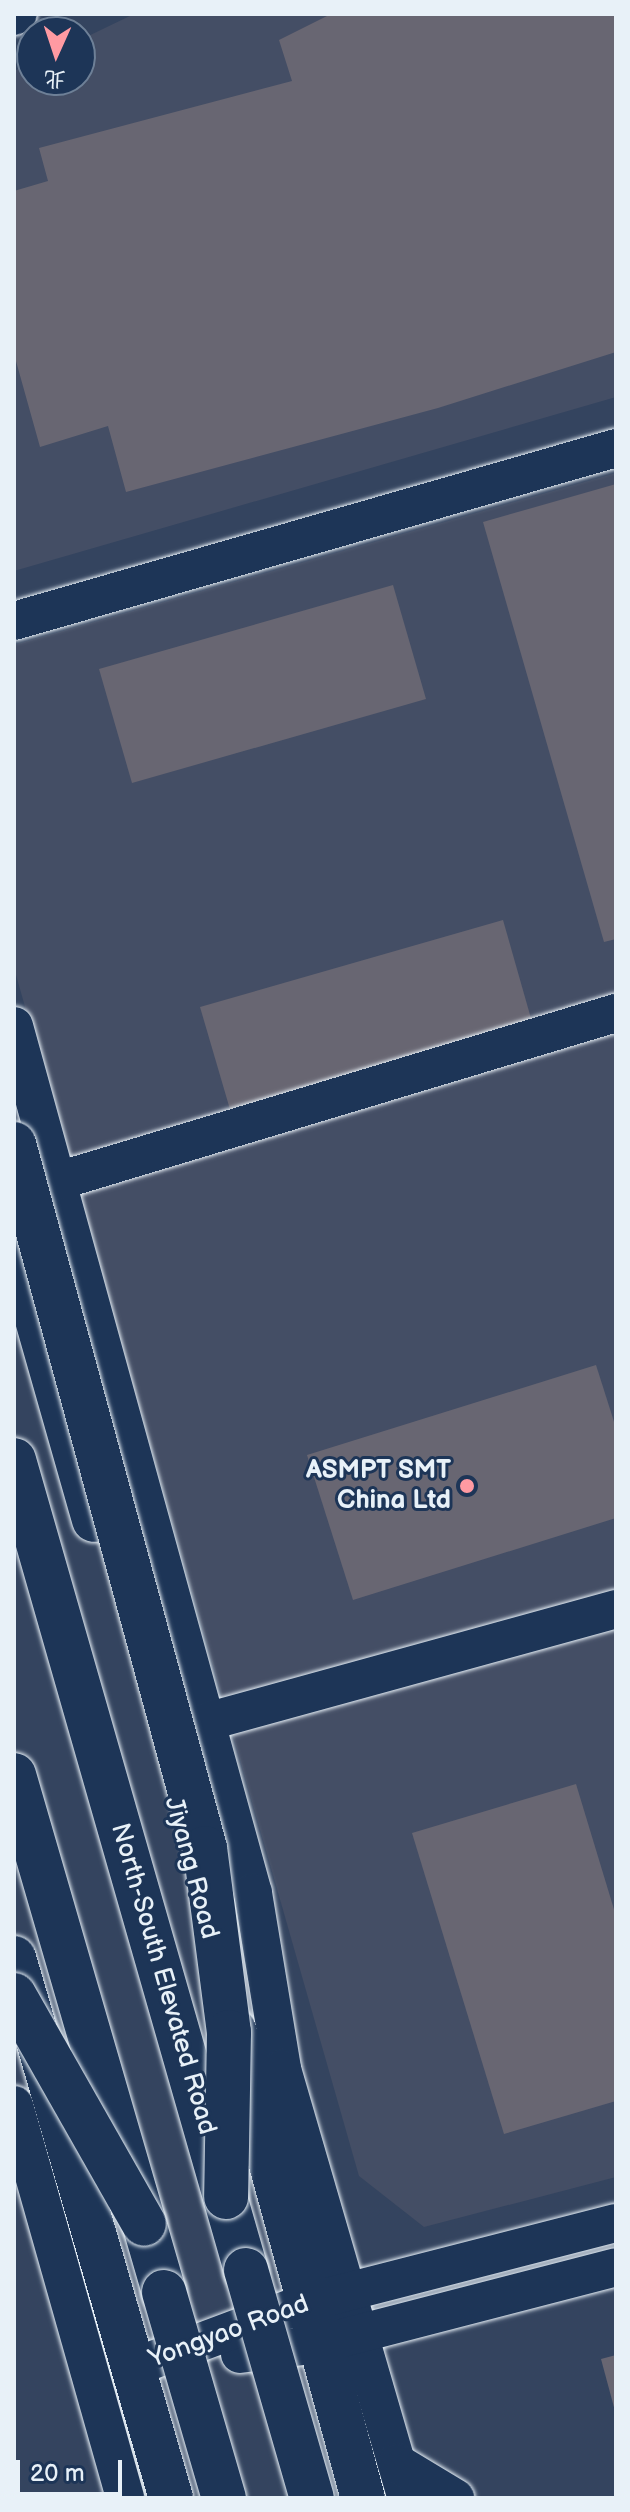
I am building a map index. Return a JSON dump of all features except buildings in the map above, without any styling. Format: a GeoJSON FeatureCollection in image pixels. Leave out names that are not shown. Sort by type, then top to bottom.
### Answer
{"type":"FeatureCollection","features":[{"type":"Feature","properties":{"kind":"main road"},"geometry":{"type":"LineString","coordinates":[[14,1144],[205,1848],[229,2032],[226,2197]]}},
{"type":"Feature","properties":{"kind":"main road","name":"Jiyang Road"},"geometry":{"type":"LineString","coordinates":[[14,1239],[340,2338],[332,2392],[363,2498]]}},
{"type":"Feature","properties":{"kind":"main road","name":"North-South Elevated Road"},"geometry":{"type":"LineString","coordinates":[[14,1460],[312,2498]]}},
{"type":"Feature","properties":{"kind":"main road"},"geometry":{"type":"LineString","coordinates":[[14,1775],[224,2498]]}},
{"type":"Feature","properties":{"kind":"main road"},"geometry":{"type":"LineString","coordinates":[[14,1958],[171,2498]]}},
{"type":"Feature","properties":{"kind":"main road"},"geometry":{"type":"LineString","coordinates":[[14,1995],[144,2224]]}},
{"type":"Feature","properties":{"kind":"street"},"geometry":{"type":"LineString","coordinates":[[14,621],[616,448]]}},
{"type":"Feature","properties":{"kind":"street"},"geometry":{"type":"LineString","coordinates":[[58,1181],[616,1013]]}},
{"type":"Feature","properties":{"kind":"street"},"geometry":{"type":"LineString","coordinates":[[14,1026],[253,1893],[282,2069],[328,2297]]}},
{"type":"Feature","properties":{"kind":"street"},"geometry":{"type":"LineString","coordinates":[[206,1722],[616,1609]]}},
{"type":"Feature","properties":{"kind":"street"},"geometry":{"type":"LineString","coordinates":[[14,2105],[125,2498]]}},
{"type":"Feature","properties":{"kind":"street","name":"Yongyao Road"},"geometry":{"type":"LineString","coordinates":[[134,2367],[328,2297],[616,2223]]}},
{"type":"Feature","properties":{"kind":"street","name":"Yongyao Road"},"geometry":{"type":"LineString","coordinates":[[134,2367],[340,2338],[616,2267]]}},
{"type":"Feature","properties":{"kind":"street"},"geometry":{"type":"LineString","coordinates":[[340,2338],[402,2481],[455,2498]]}},
{"type":"Feature","properties":{"kind":"shaded area"},"geometry":{"type":"Polygon","coordinates":[[[134,14],[616,14],[616,397],[14,571],[14,71],[16,96],[96,96],[96,32],[134,14]]]}},
{"type":"Feature","properties":{"kind":"shaded area"},"geometry":{"type":"Polygon","coordinates":[[[616,473],[616,2177],[424,2227],[359,2176],[14,968],[14,645],[616,473]]]}},
{"type":"Feature","properties":{"kind":"place","name":"ASMPT SMT China Ltd"},"geometry":{"type":"Point","coordinates":[467,1486]}}]}
